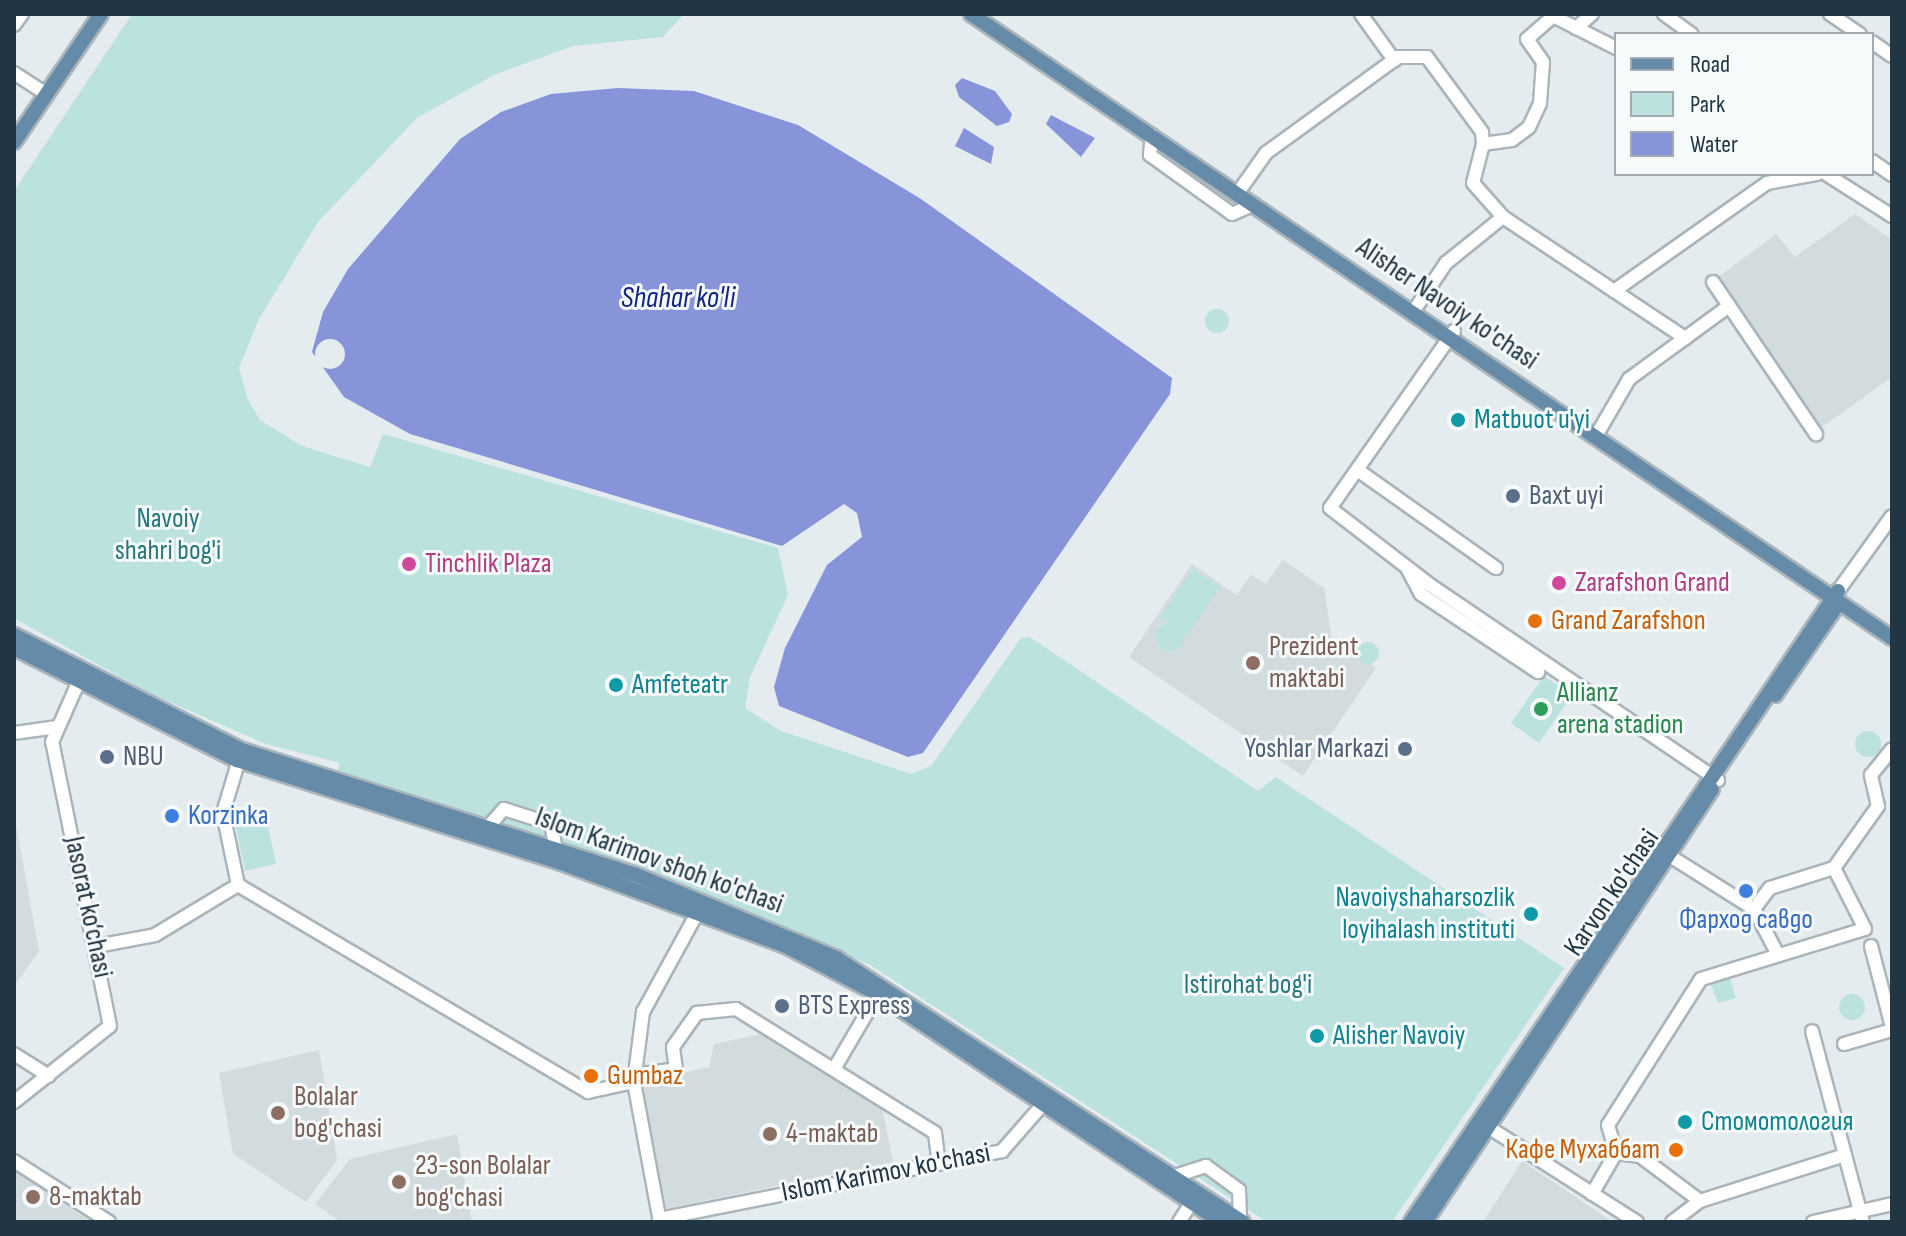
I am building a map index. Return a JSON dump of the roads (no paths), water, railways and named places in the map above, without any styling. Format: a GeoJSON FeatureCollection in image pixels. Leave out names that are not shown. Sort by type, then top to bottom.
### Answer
{"type":"FeatureCollection","features":[{"type":"Feature","properties":{"kind":"main road"},"geometry":{"type":"LineString","coordinates":[[14,142],[89,14]]}},
{"type":"Feature","properties":{"kind":"main road"},"geometry":{"type":"LineString","coordinates":[[14,126],[101,14]]}},
{"type":"Feature","properties":{"kind":"main road","name":"Alisher Navoiy ko'chasi"},"geometry":{"type":"LineString","coordinates":[[971,14],[1066,73]]}},
{"type":"Feature","properties":{"kind":"main road","name":"Alisher Navoiy ko'chasi"},"geometry":{"type":"LineString","coordinates":[[986,14],[1113,105],[1417,306],[1451,334]]}},
{"type":"Feature","properties":{"kind":"main road","name":"Alisher Navoiy ko'chasi"},"geometry":{"type":"LineString","coordinates":[[1113,105],[1152,135],[1248,195],[1892,628]]}},
{"type":"Feature","properties":{"kind":"main road","name":"Alisher Navoiy ko'chasi"},"geometry":{"type":"LineString","coordinates":[[1840,594],[1892,638]]}},
{"type":"Feature","properties":{"kind":"main road","name":"Karvon ko'chasi"},"geometry":{"type":"LineString","coordinates":[[1425,1222],[1484,1124],[1714,777],[1840,594]]}},
{"type":"Feature","properties":{"kind":"main road","name":"Islom Karimov shoh ko'chasi"},"geometry":{"type":"LineString","coordinates":[[14,635],[79,679]]}},
{"type":"Feature","properties":{"kind":"main road","name":"Islom Karimov shoh ko'chasi"},"geometry":{"type":"LineString","coordinates":[[14,648],[240,755],[558,856],[701,906],[870,976],[1242,1221]]}},
{"type":"Feature","properties":{"kind":"main road","name":"Islom Karimov shoh ko'chasi"},"geometry":{"type":"LineString","coordinates":[[701,906],[878,994],[1221,1222]]}},
{"type":"Feature","properties":{"kind":"main road"},"geometry":{"type":"LineString","coordinates":[[1411,1222],[1484,1124]]}},
{"type":"Feature","properties":{"kind":"street"},"geometry":{"type":"LineString","coordinates":[[14,25],[22,14]]}},
{"type":"Feature","properties":{"kind":"street"},"geometry":{"type":"LineString","coordinates":[[1361,14],[1394,60]]}},
{"type":"Feature","properties":{"kind":"street"},"geometry":{"type":"LineString","coordinates":[[1576,28],[1592,14]]}},
{"type":"Feature","properties":{"kind":"street"},"geometry":{"type":"LineString","coordinates":[[1664,14],[1689,32]]}},
{"type":"Feature","properties":{"kind":"street"},"geometry":{"type":"LineString","coordinates":[[1830,14],[1857,32]]}},
{"type":"Feature","properties":{"kind":"street"},"geometry":{"type":"LineString","coordinates":[[1483,144],[1512,140],[1529,127],[1540,103],[1543,62],[1527,39],[1553,16],[1614,47]]}},
{"type":"Feature","properties":{"kind":"street"},"geometry":{"type":"LineString","coordinates":[[1874,43],[1892,56]]}},
{"type":"Feature","properties":{"kind":"street"},"geometry":{"type":"LineString","coordinates":[[1248,195],[1266,153],[1394,60],[1427,57],[1482,132],[1483,144],[1473,183],[1503,217],[1685,338]]}},
{"type":"Feature","properties":{"kind":"street"},"geometry":{"type":"LineString","coordinates":[[14,73],[42,92]]}},
{"type":"Feature","properties":{"kind":"street"},"geometry":{"type":"LineString","coordinates":[[1874,162],[1892,175]]}},
{"type":"Feature","properties":{"kind":"street"},"geometry":{"type":"LineString","coordinates":[[1614,291],[1767,183],[1806,176]]}},
{"type":"Feature","properties":{"kind":"street"},"geometry":{"type":"LineString","coordinates":[[1829,176],[1892,216]]}},
{"type":"Feature","properties":{"kind":"street"},"geometry":{"type":"LineString","coordinates":[[1417,306],[1446,263],[1503,217]]}},
{"type":"Feature","properties":{"kind":"street"},"geometry":{"type":"LineString","coordinates":[[1713,282],[1816,434]]}},
{"type":"Feature","properties":{"kind":"street"},"geometry":{"type":"LineString","coordinates":[[1598,433],[1629,379],[1729,306]]}},
{"type":"Feature","properties":{"kind":"street"},"geometry":{"type":"LineString","coordinates":[[1451,334],[1359,471],[1330,508],[1407,568],[1714,777]]}},
{"type":"Feature","properties":{"kind":"street"},"geometry":{"type":"LineString","coordinates":[[1359,471],[1496,568]]}},
{"type":"Feature","properties":{"kind":"street"},"geometry":{"type":"LineString","coordinates":[[1840,594],[1892,516]]}},
{"type":"Feature","properties":{"kind":"street"},"geometry":{"type":"LineString","coordinates":[[1407,568],[1421,594],[1538,672]]}},
{"type":"Feature","properties":{"kind":"street","name":"Jasorat ko‘chasi"},"geometry":{"type":"LineString","coordinates":[[14,1102],[110,1026],[97,946],[52,742],[79,679]]}},
{"type":"Feature","properties":{"kind":"street"},"geometry":{"type":"LineString","coordinates":[[14,733],[57,727]]}},
{"type":"Feature","properties":{"kind":"street"},"geometry":{"type":"LineString","coordinates":[[1754,909],[1770,888],[1834,868],[1878,806],[1871,775],[1891,749]]}},
{"type":"Feature","properties":{"kind":"street"},"geometry":{"type":"LineString","coordinates":[[240,755],[223,813],[238,885],[588,1092],[676,1069],[673,1047],[697,1013],[736,1009],[935,1133],[939,1164]]}},
{"type":"Feature","properties":{"kind":"street"},"geometry":{"type":"LineString","coordinates":[[484,832],[504,809],[551,824],[558,856]]}},
{"type":"Feature","properties":{"kind":"street"},"geometry":{"type":"LineString","coordinates":[[1664,852],[1754,909],[1778,955]]}},
{"type":"Feature","properties":{"kind":"street"},"geometry":{"type":"LineString","coordinates":[[1592,1194],[1616,1153],[1608,1125],[1701,979],[1865,929],[1834,868]]}},
{"type":"Feature","properties":{"kind":"street"},"geometry":{"type":"LineString","coordinates":[[97,946],[155,935],[238,885]]}},
{"type":"Feature","properties":{"kind":"street"},"geometry":{"type":"LineString","coordinates":[[660,1220],[634,1079],[643,1012],[701,906]]}},
{"type":"Feature","properties":{"kind":"street"},"geometry":{"type":"LineString","coordinates":[[1844,1044],[1892,1029],[1871,946]]}},
{"type":"Feature","properties":{"kind":"street"},"geometry":{"type":"LineString","coordinates":[[834,1069],[878,994]]}},
{"type":"Feature","properties":{"kind":"street"},"geometry":{"type":"LineString","coordinates":[[1812,1031],[1863,1222]]}},
{"type":"Feature","properties":{"kind":"street"},"geometry":{"type":"LineString","coordinates":[[14,1054],[49,1076]]}},
{"type":"Feature","properties":{"kind":"street","name":"Islom Karimov ko'chasi"},"geometry":{"type":"LineString","coordinates":[[660,1220],[1002,1151],[1044,1103]]}},
{"type":"Feature","properties":{"kind":"street"},"geometry":{"type":"LineString","coordinates":[[1484,1124],[1637,1222]]}},
{"type":"Feature","properties":{"kind":"street"},"geometry":{"type":"LineString","coordinates":[[1616,1153],[1640,1156],[1697,1212]]}},
{"type":"Feature","properties":{"kind":"street"},"geometry":{"type":"LineString","coordinates":[[1672,1222],[1845,1155]]}},
{"type":"Feature","properties":{"kind":"street"},"geometry":{"type":"LineString","coordinates":[[14,1161],[109,1222]]}},
{"type":"Feature","properties":{"kind":"street"},"geometry":{"type":"LineString","coordinates":[[1175,1176],[1206,1166],[1239,1190],[1242,1221]]}},
{"type":"Feature","properties":{"kind":"street"},"geometry":{"type":"LineString","coordinates":[[1179,1222],[1192,1202]]}},
{"type":"Feature","properties":{"kind":"street"},"geometry":{"type":"LineString","coordinates":[[1813,1222],[1892,1204]]}},
{"type":"Feature","properties":{"kind":"water"},"geometry":{"type":"Polygon","coordinates":[[[962,78],[995,91],[1012,114],[1009,122],[997,126],[959,97],[955,85],[962,78]]]}},
{"type":"Feature","properties":{"kind":"water","name":"Shahar ko'li"},"geometry":{"type":"Polygon","coordinates":[[[618,88],[694,91],[798,125],[921,199],[1172,378],[1170,394],[923,753],[908,757],[779,706],[774,687],[785,648],[827,565],[862,537],[857,513],[844,504],[782,546],[410,434],[344,397],[312,352],[323,312],[348,269],[460,139],[501,112],[551,94],[618,88]]]}},
{"type":"Feature","properties":{"kind":"water"},"geometry":{"type":"Polygon","coordinates":[[[1051,115],[1095,138],[1081,157],[1046,124],[1051,115]]]}},
{"type":"Feature","properties":{"kind":"water"},"geometry":{"type":"Polygon","coordinates":[[[964,128],[994,147],[991,164],[955,146],[964,128]]]}},
{"type":"Feature","properties":{"kind":"place","name":"Matbuot u'yi"},"geometry":{"type":"Point","coordinates":[1458,420]}},
{"type":"Feature","properties":{"kind":"place","name":"Baxt uyi"},"geometry":{"type":"Point","coordinates":[1513,496]}},
{"type":"Feature","properties":{"kind":"place","name":"Tinchlik Plaza"},"geometry":{"type":"Point","coordinates":[409,564]}},
{"type":"Feature","properties":{"kind":"place","name":"Zarafshon Grand"},"geometry":{"type":"Point","coordinates":[1559,583]}},
{"type":"Feature","properties":{"kind":"place","name":"Grand Zarafshon"},"geometry":{"type":"Point","coordinates":[1535,621]}},
{"type":"Feature","properties":{"kind":"place","name":"Prezident maktabi"},"geometry":{"type":"Point","coordinates":[1253,663]}},
{"type":"Feature","properties":{"kind":"place","name":"Amfeteatr"},"geometry":{"type":"Point","coordinates":[616,685]}},
{"type":"Feature","properties":{"kind":"place","name":"Allianz arena stadion"},"geometry":{"type":"Point","coordinates":[1541,709]}},
{"type":"Feature","properties":{"kind":"place","name":"Yoshlar Markazi"},"geometry":{"type":"Point","coordinates":[1405,749]}},
{"type":"Feature","properties":{"kind":"place","name":"NBU"},"geometry":{"type":"Point","coordinates":[107,757]}},
{"type":"Feature","properties":{"kind":"place","name":"Korzinka"},"geometry":{"type":"Point","coordinates":[172,816]}},
{"type":"Feature","properties":{"kind":"place","name":"Фарход савдо"},"geometry":{"type":"Point","coordinates":[1746,891]}},
{"type":"Feature","properties":{"kind":"place","name":"Navoiyshaharsozlik loyihalash instituti"},"geometry":{"type":"Point","coordinates":[1531,914]}},
{"type":"Feature","properties":{"kind":"place","name":"BTS Express"},"geometry":{"type":"Point","coordinates":[782,1006]}},
{"type":"Feature","properties":{"kind":"place","name":"Alisher Navoiy"},"geometry":{"type":"Point","coordinates":[1317,1036]}},
{"type":"Feature","properties":{"kind":"place","name":"Gumbaz"},"geometry":{"type":"Point","coordinates":[591,1076]}},
{"type":"Feature","properties":{"kind":"place","name":"Bolalar bog'chasi"},"geometry":{"type":"Point","coordinates":[278,1113]}},
{"type":"Feature","properties":{"kind":"place","name":"Стомотология"},"geometry":{"type":"Point","coordinates":[1685,1122]}},
{"type":"Feature","properties":{"kind":"place","name":"4-maktab"},"geometry":{"type":"Point","coordinates":[770,1134]}},
{"type":"Feature","properties":{"kind":"place","name":"Кафе Мухаббат"},"geometry":{"type":"Point","coordinates":[1676,1150]}},
{"type":"Feature","properties":{"kind":"place","name":"23-son Bolalar bog'chasi"},"geometry":{"type":"Point","coordinates":[399,1182]}},
{"type":"Feature","properties":{"kind":"place","name":"8-maktab"},"geometry":{"type":"Point","coordinates":[33,1197]}},
{"type":"Feature","properties":{"kind":"park label","name":"Navoiy shahri bog'i"},"geometry":{"type":"Point","coordinates":[168,535]}},
{"type":"Feature","properties":{"kind":"park label","name":"Istirohat bog'i"},"geometry":{"type":"Point","coordinates":[1248,985]}}]}
